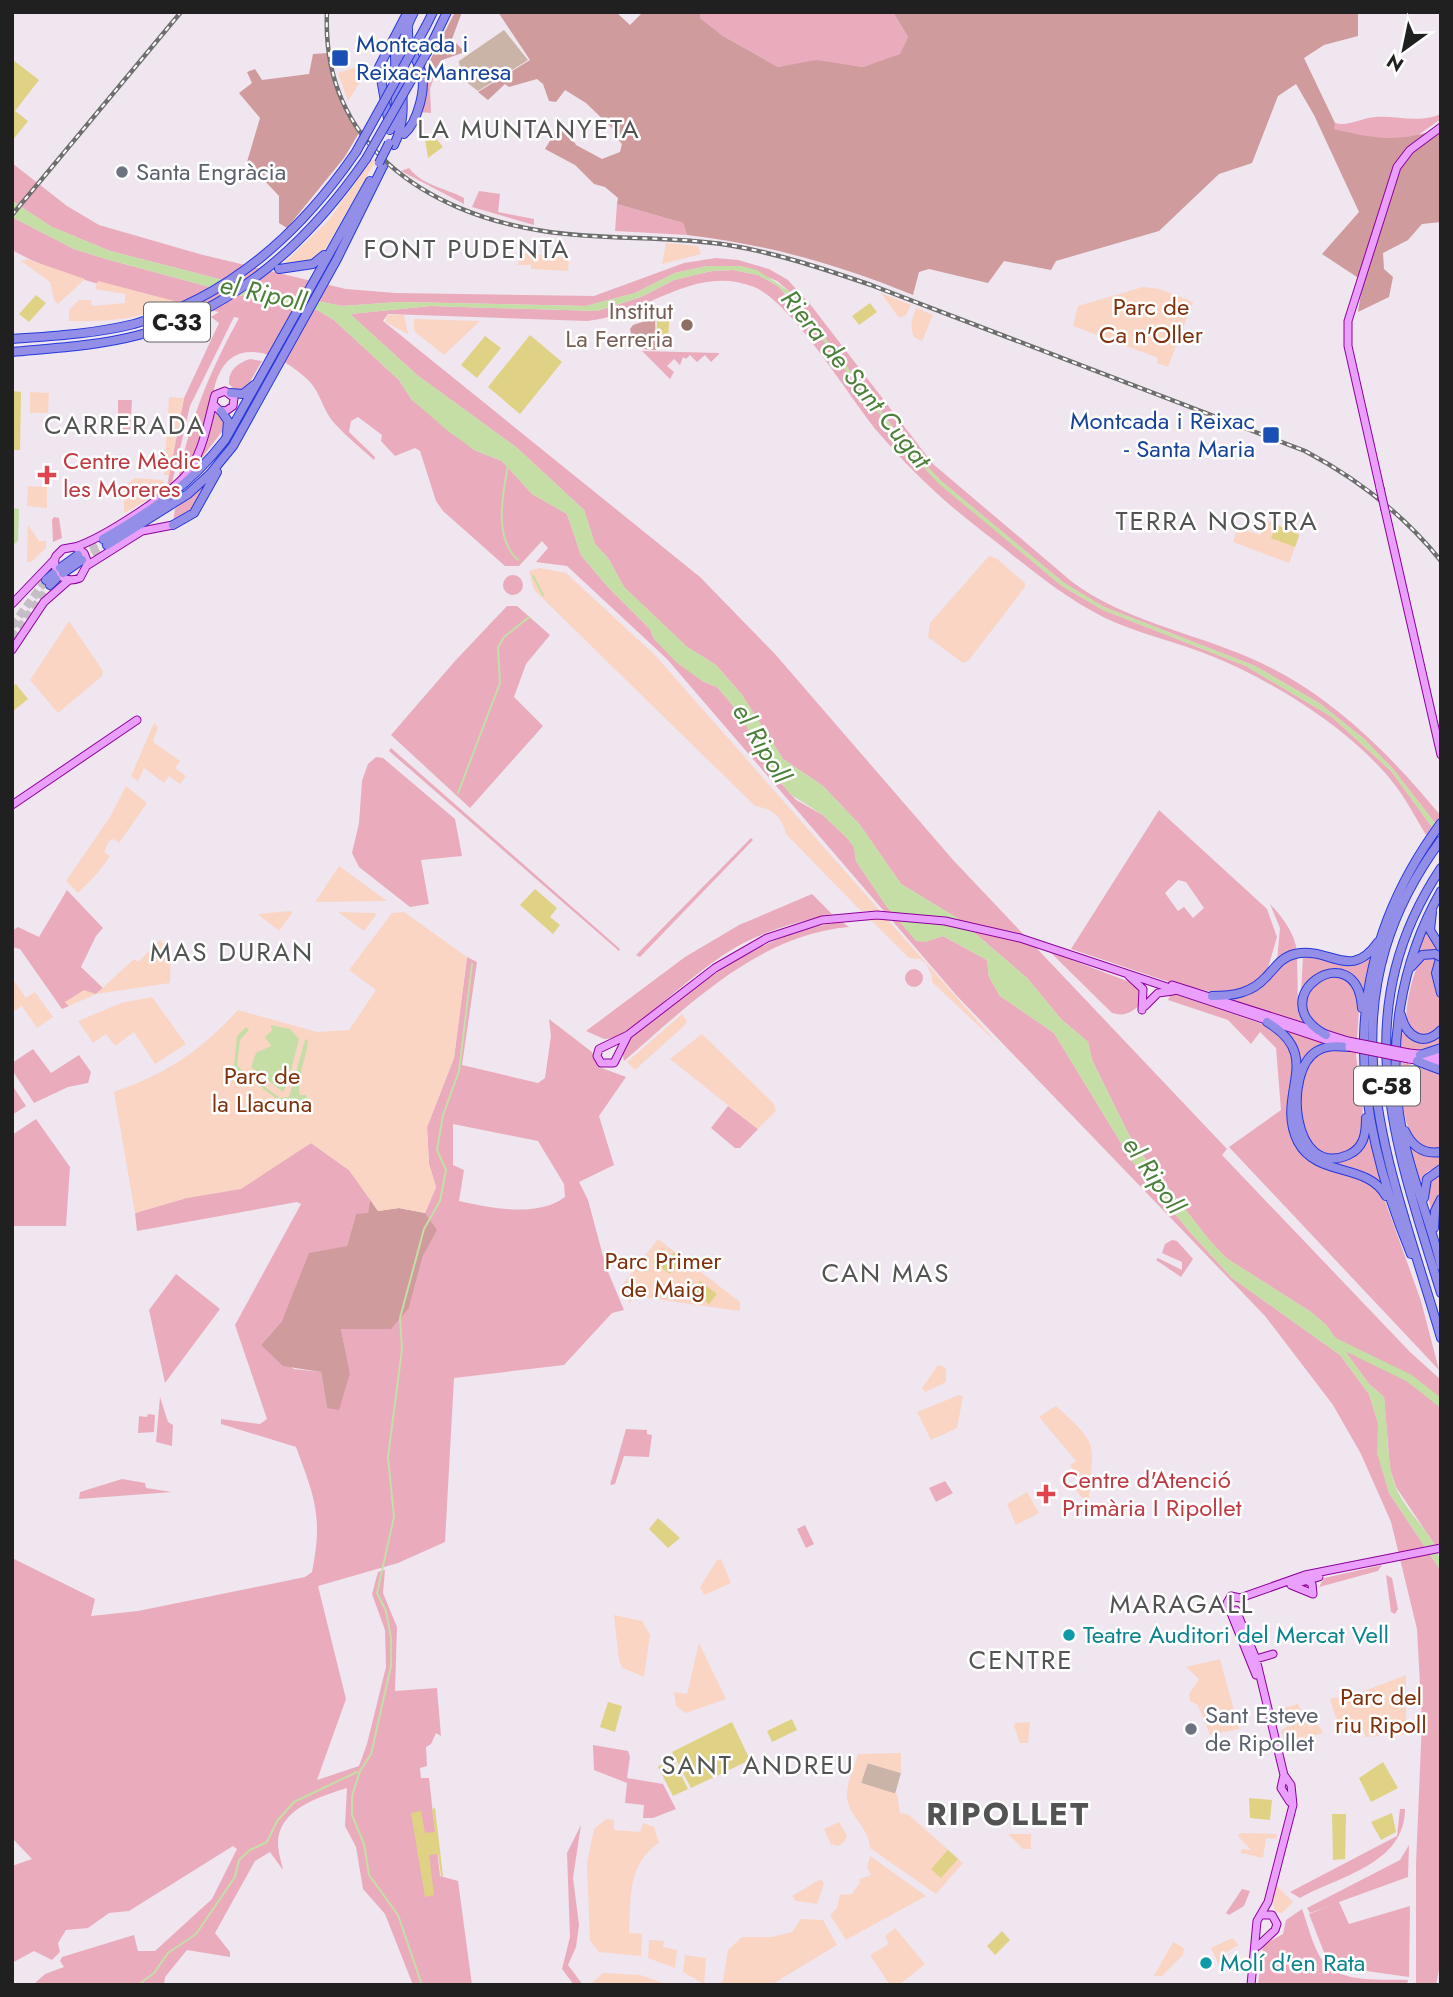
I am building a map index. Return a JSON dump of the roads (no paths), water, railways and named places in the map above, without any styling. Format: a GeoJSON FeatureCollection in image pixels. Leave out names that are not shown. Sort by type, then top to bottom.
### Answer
{"type":"FeatureCollection","features":[{"type":"Feature","properties":{"kind":"highway"},"geometry":{"type":"LineString","coordinates":[[389,127],[379,71],[386,51],[407,18],[414,12]]}},
{"type":"Feature","properties":{"kind":"highway","name":"C-33"},"geometry":{"type":"LineString","coordinates":[[12,339],[108,329],[181,307],[240,274],[305,218],[356,152],[433,12]]}},
{"type":"Feature","properties":{"kind":"highway","name":"C-33"},"geometry":{"type":"LineString","coordinates":[[12,352],[112,341],[190,317],[233,294],[266,271],[313,227],[366,159],[429,49],[446,12]]}},
{"type":"Feature","properties":{"kind":"highway"},"geometry":{"type":"LineString","coordinates":[[400,112],[394,68],[396,45],[407,18]]}},
{"type":"Feature","properties":{"kind":"highway"},"geometry":{"type":"LineString","coordinates":[[173,525],[194,513],[399,135],[400,49],[407,18]]}},
{"type":"Feature","properties":{"kind":"highway"},"geometry":{"type":"LineString","coordinates":[[407,18],[410,47],[422,74],[421,91],[407,135]]}},
{"type":"Feature","properties":{"kind":"highway"},"geometry":{"type":"LineString","coordinates":[[379,71],[384,65],[394,68]]}},
{"type":"Feature","properties":{"kind":"highway"},"geometry":{"type":"LineString","coordinates":[[401,85],[406,78],[412,77],[419,82],[421,91]]}},
{"type":"Feature","properties":{"kind":"highway"},"geometry":{"type":"LineString","coordinates":[[279,269],[320,261],[356,213]]}},
{"type":"Feature","properties":{"kind":"highway"},"geometry":{"type":"LineString","coordinates":[[231,393],[246,393],[265,380]]}},
{"type":"Feature","properties":{"kind":"highway"},"geometry":{"type":"LineString","coordinates":[[223,460],[188,494],[105,542],[181,489],[199,473],[225,440],[265,380]]}},
{"type":"Feature","properties":{"kind":"highway"},"geometry":{"type":"LineString","coordinates":[[217,408],[228,421],[225,440]]}},
{"type":"Feature","properties":{"kind":"highway"},"geometry":{"type":"LineString","coordinates":[[57,577],[79,555]]}},
{"type":"Feature","properties":{"kind":"highway"},"geometry":{"type":"LineString","coordinates":[[1348,1044],[1324,1047],[1315,1052],[1306,1063],[1297,1106],[1304,1140],[1313,1151],[1326,1157],[1352,1153],[1365,1135],[1366,1105],[1362,1059],[1364,1018],[1383,934],[1402,887],[1441,823]]}},
{"type":"Feature","properties":{"kind":"highway","name":"C-58"},"geometry":{"type":"LineString","coordinates":[[1441,840],[1405,902],[1386,953],[1376,995],[1372,1057],[1375,1103],[1385,1156],[1441,1338]]}},
{"type":"Feature","properties":{"kind":"highway","name":"C-58"},"geometry":{"type":"LineString","coordinates":[[1441,869],[1408,930],[1395,972],[1387,1015],[1386,1052],[1394,1130],[1441,1293]]}},
{"type":"Feature","properties":{"kind":"highway"},"geometry":{"type":"LineString","coordinates":[[1438,896],[1430,930],[1439,952],[1436,973],[1441,993]]}},
{"type":"Feature","properties":{"kind":"highway"},"geometry":{"type":"LineString","coordinates":[[1438,896],[1418,939],[1407,972],[1400,1008],[1396,1065],[1401,1118],[1441,1266]]}},
{"type":"Feature","properties":{"kind":"highway"},"geometry":{"type":"LineString","coordinates":[[1212,996],[1233,995],[1250,989],[1281,961],[1297,953],[1341,961],[1360,960],[1370,953],[1383,934]]}},
{"type":"Feature","properties":{"kind":"highway"},"geometry":{"type":"LineString","coordinates":[[1407,972],[1420,956],[1439,952]]}},
{"type":"Feature","properties":{"kind":"highway"},"geometry":{"type":"LineString","coordinates":[[1326,1035],[1311,1024],[1303,1009],[1306,988],[1322,974],[1339,973],[1354,981],[1361,995],[1364,1018]]}},
{"type":"Feature","properties":{"kind":"highway"},"geometry":{"type":"LineString","coordinates":[[1400,1008],[1405,1028],[1412,1036],[1428,1038],[1441,1030]]}},
{"type":"Feature","properties":{"kind":"highway"},"geometry":{"type":"LineString","coordinates":[[1267,1022],[1286,1034],[1295,1050],[1292,1117],[1300,1144],[1318,1162],[1365,1177],[1378,1185],[1427,1288]]}},
{"type":"Feature","properties":{"kind":"highway"},"geometry":{"type":"LineString","coordinates":[[1414,1057],[1441,1048]]}},
{"type":"Feature","properties":{"kind":"highway"},"geometry":{"type":"LineString","coordinates":[[1414,1057],[1441,1070]]}},
{"type":"Feature","properties":{"kind":"highway"},"geometry":{"type":"LineString","coordinates":[[1366,1105],[1379,1163],[1404,1237]]}},
{"type":"Feature","properties":{"kind":"highway"},"geometry":{"type":"LineString","coordinates":[[1401,1118],[1415,1146],[1426,1152],[1441,1152]]}},
{"type":"Feature","properties":{"kind":"highway"},"geometry":{"type":"LineString","coordinates":[[1425,1208],[1425,1182],[1432,1173],[1441,1169]]}},
{"type":"Feature","properties":{"kind":"highway"},"geometry":{"type":"LineString","coordinates":[[1433,1234],[1435,1211],[1441,1199]]}},
{"type":"Feature","properties":{"kind":"main road"},"geometry":{"type":"LineString","coordinates":[[1441,127],[1414,145],[1397,167],[1348,321],[1348,346],[1441,755]]}},
{"type":"Feature","properties":{"kind":"main road"},"geometry":{"type":"LineString","coordinates":[[79,555],[184,478],[202,445],[217,408],[214,398],[218,392],[231,393],[233,406],[217,408]]}},
{"type":"Feature","properties":{"kind":"main road"},"geometry":{"type":"LineString","coordinates":[[12,604],[63,549],[79,555],[142,531],[173,525]]}},
{"type":"Feature","properties":{"kind":"main road"},"geometry":{"type":"LineString","coordinates":[[57,577],[80,578],[79,555]]}},
{"type":"Feature","properties":{"kind":"main road"},"geometry":{"type":"LineString","coordinates":[[12,650],[57,577],[56,557]]}},
{"type":"Feature","properties":{"kind":"main road"},"geometry":{"type":"LineString","coordinates":[[12,806],[138,720]]}},
{"type":"Feature","properties":{"kind":"main road"},"geometry":{"type":"LineString","coordinates":[[628,1035],[614,1063],[601,1063],[597,1052],[628,1035],[740,952],[775,935],[822,920],[865,915],[924,918],[966,925],[1042,944],[1267,1022],[1348,1044],[1441,1063]]}},
{"type":"Feature","properties":{"kind":"main road"},"geometry":{"type":"LineString","coordinates":[[1113,967],[1141,986],[1144,997],[1142,1010],[1158,993],[1180,992]]}},
{"type":"Feature","properties":{"kind":"main road"},"geometry":{"type":"LineString","coordinates":[[1151,981],[1212,996],[1348,1044]]}},
{"type":"Feature","properties":{"kind":"main road"},"geometry":{"type":"LineString","coordinates":[[609,1045],[618,1053]]}},
{"type":"Feature","properties":{"kind":"main road"},"geometry":{"type":"LineString","coordinates":[[1414,1057],[1441,1056]]}},
{"type":"Feature","properties":{"kind":"main road"},"geometry":{"type":"LineString","coordinates":[[1265,1701],[1260,1660],[1233,1609],[1227,1603],[1229,1597],[1240,1598],[1328,1570],[1441,1548]]}},
{"type":"Feature","properties":{"kind":"main road"},"geometry":{"type":"LineString","coordinates":[[1312,1587],[1319,1577],[1363,1564]]}},
{"type":"Feature","properties":{"kind":"main road"},"geometry":{"type":"LineString","coordinates":[[1312,1587],[1328,1570]]}},
{"type":"Feature","properties":{"kind":"main road"},"geometry":{"type":"LineString","coordinates":[[1289,1583],[1312,1587]]}},
{"type":"Feature","properties":{"kind":"main road"},"geometry":{"type":"LineString","coordinates":[[1289,1583],[1312,1587]]}},
{"type":"Feature","properties":{"kind":"main road"},"geometry":{"type":"LineString","coordinates":[[1233,1609],[1241,1606],[1240,1598]]}},
{"type":"Feature","properties":{"kind":"main road"},"geometry":{"type":"LineString","coordinates":[[1233,1609],[1265,1701],[1291,1810],[1268,1902],[1257,1921],[1251,1985]]}},
{"type":"Feature","properties":{"kind":"main road"},"geometry":{"type":"LineString","coordinates":[[1243,1639],[1260,1660],[1257,1679]]}},
{"type":"Feature","properties":{"kind":"main road"},"geometry":{"type":"LineString","coordinates":[[1256,1949],[1277,1927],[1268,1902]]}},
{"type":"Feature","properties":{"kind":"main road"},"geometry":{"type":"LineString","coordinates":[[1261,1915],[1272,1915]]}},
{"type":"Feature","properties":{"kind":"main road"},"geometry":{"type":"LineString","coordinates":[[1258,1930],[1268,1935]]}},
{"type":"Feature","properties":{"kind":"water"},"geometry":{"type":"Polygon","coordinates":[[[12,201],[52,227],[110,251],[266,291],[342,306],[399,302],[586,306],[635,293],[675,273],[707,266],[741,266],[757,270],[789,291],[905,443],[941,481],[1064,583],[1104,607],[1255,666],[1319,703],[1364,739],[1393,769],[1435,823],[1432,827],[1391,771],[1332,717],[1246,666],[1103,610],[1062,586],[939,484],[903,445],[796,306],[778,286],[758,275],[733,270],[712,271],[674,280],[641,297],[597,311],[431,306],[350,314],[417,375],[516,447],[584,510],[595,544],[608,558],[624,587],[687,647],[716,665],[742,695],[783,759],[823,786],[860,825],[901,884],[957,918],[1027,978],[1061,1019],[1088,1042],[1092,1060],[1133,1143],[1210,1241],[1226,1258],[1311,1312],[1326,1325],[1369,1384],[1384,1397],[1389,1456],[1396,1488],[1436,1548],[1441,1571],[1389,1493],[1377,1453],[1378,1423],[1369,1394],[1340,1355],[1232,1278],[1189,1231],[1132,1161],[1054,1033],[1000,996],[989,977],[987,960],[943,936],[925,942],[916,941],[887,907],[856,861],[854,847],[848,839],[823,815],[790,794],[764,761],[741,715],[717,687],[702,681],[676,662],[654,639],[650,629],[607,586],[581,555],[567,514],[532,494],[502,461],[474,450],[448,431],[412,400],[399,380],[334,320],[317,310],[265,302],[74,249],[12,217],[12,201]]]}},
{"type":"Feature","properties":{"kind":"water"},"geometry":{"type":"Polygon","coordinates":[[[12,508],[19,509],[18,541],[14,544],[12,508]]]}},
{"type":"Feature","properties":{"kind":"water"},"geometry":{"type":"Polygon","coordinates":[[[271,1025],[290,1029],[299,1039],[291,1070],[279,1070],[276,1077],[279,1083],[287,1075],[289,1080],[283,1092],[251,1067],[256,1053],[271,1046],[265,1037],[272,1030],[271,1025]]]}},
{"type":"Feature","properties":{"kind":"water"},"geometry":{"type":"Polygon","coordinates":[[[246,1027],[249,1030],[240,1040],[237,1066],[280,1098],[289,1097],[305,1040],[308,1039],[299,1088],[300,1095],[306,1095],[308,1100],[284,1104],[237,1070],[234,1066],[237,1036],[246,1027]]]}},
{"type":"Feature","properties":{"kind":"waterway"},"geometry":{"type":"LineString","coordinates":[[508,465],[502,502],[503,528],[510,551],[518,560]]}},
{"type":"Feature","properties":{"kind":"waterway"},"geometry":{"type":"LineString","coordinates":[[533,576],[543,595]]}},
{"type":"Feature","properties":{"kind":"waterway"},"geometry":{"type":"LineString","coordinates":[[458,793],[500,683],[498,647],[504,637],[529,617]]}},
{"type":"Feature","properties":{"kind":"waterway"},"geometry":{"type":"LineString","coordinates":[[422,1985],[398,1915],[369,1875],[364,1844],[352,1815],[352,1796],[360,1771],[371,1754],[391,1666],[391,1638],[386,1611],[377,1593],[394,1517],[388,1457],[402,1349],[400,1318],[424,1229],[440,1201],[446,1170],[437,1150],[443,1115],[459,1071],[472,964]]}},
{"type":"Feature","properties":{"kind":"waterway"},"geometry":{"type":"LineString","coordinates":[[1335,1342],[1409,1378],[1441,1403]]}},
{"type":"Feature","properties":{"kind":"waterway"},"geometry":{"type":"LineString","coordinates":[[138,1985],[154,1973],[168,1953],[196,1934],[235,1877],[239,1860],[250,1850],[267,1842],[277,1821],[294,1802],[357,1772]]}},
{"type":"Feature","properties":{"kind":"tunnel"},"geometry":{"type":"LineString","coordinates":[[79,554],[103,539]]}},
{"type":"Feature","properties":{"kind":"tunnel"},"geometry":{"type":"LineString","coordinates":[[82,560],[107,545]]}},
{"type":"Feature","properties":{"kind":"tunnel"},"geometry":{"type":"LineString","coordinates":[[12,626],[46,580]]}},
{"type":"Feature","properties":{"kind":"tunnel"},"geometry":{"type":"LineString","coordinates":[[12,638],[50,585]]}},
{"type":"Feature","properties":{"kind":"railway"},"geometry":{"type":"LineString","coordinates":[[12,215],[181,12]]}},
{"type":"Feature","properties":{"kind":"railway"},"geometry":{"type":"LineString","coordinates":[[327,12],[330,58],[342,99],[362,134],[388,164],[421,188],[459,208],[500,222],[543,231],[682,240],[746,248],[871,285],[1305,451],[1379,499],[1412,528],[1441,561]]}},
{"type":"Feature","properties":{"kind":"place","name":"Montcada i Reixac-Manresa"},"geometry":{"type":"Point","coordinates":[340,58]}},
{"type":"Feature","properties":{"kind":"place","name":"Santa Engràcia"},"geometry":{"type":"Point","coordinates":[122,172]}},
{"type":"Feature","properties":{"kind":"place","name":"Institut La Ferreria"},"geometry":{"type":"Point","coordinates":[687,325]}},
{"type":"Feature","properties":{"kind":"place","name":"Montcada i Reixac - Santa Maria"},"geometry":{"type":"Point","coordinates":[1271,435]}},
{"type":"Feature","properties":{"kind":"place","name":"Centre Mèdic les Moreres"},"geometry":{"type":"Point","coordinates":[47,475]}},
{"type":"Feature","properties":{"kind":"place","name":"Centre d'Atenció Primària I Ripollet"},"geometry":{"type":"Point","coordinates":[1046,1494]}},
{"type":"Feature","properties":{"kind":"place","name":"Teatre Auditori del Mercat Vell"},"geometry":{"type":"Point","coordinates":[1069,1635]}},
{"type":"Feature","properties":{"kind":"place","name":"Sant Esteve de Ripollet"},"geometry":{"type":"Point","coordinates":[1191,1729]}},
{"type":"Feature","properties":{"kind":"place","name":"Molí d'en Rata"},"geometry":{"type":"Point","coordinates":[1206,1963]}},
{"type":"Feature","properties":{"kind":"district","name":"LA MUNTANYETA"},"geometry":{"type":"Point","coordinates":[529,129]}},
{"type":"Feature","properties":{"kind":"district","name":"FONT PUDENTA"},"geometry":{"type":"Point","coordinates":[467,249]}},
{"type":"Feature","properties":{"kind":"district","name":"CARRERADA"},"geometry":{"type":"Point","coordinates":[125,425]}},
{"type":"Feature","properties":{"kind":"district","name":"TERRA NOSTRA"},"geometry":{"type":"Point","coordinates":[1217,521]}},
{"type":"Feature","properties":{"kind":"district","name":"MAS DURAN"},"geometry":{"type":"Point","coordinates":[232,952]}},
{"type":"Feature","properties":{"kind":"district","name":"CAN MAS"},"geometry":{"type":"Point","coordinates":[886,1273]}},
{"type":"Feature","properties":{"kind":"district","name":"MARAGALL"},"geometry":{"type":"Point","coordinates":[1182,1604]}},
{"type":"Feature","properties":{"kind":"district","name":"CENTRE"},"geometry":{"type":"Point","coordinates":[1021,1660]}},
{"type":"Feature","properties":{"kind":"district","name":"SANT ANDREU"},"geometry":{"type":"Point","coordinates":[758,1765]}},
{"type":"Feature","properties":{"kind":"district","name":"RIPOLLET"},"geometry":{"type":"Point","coordinates":[1008,1814]}},
{"type":"Feature","properties":{"kind":"water label","name":"el Ripoll"},"geometry":{"type":"Point","coordinates":[263,293]}},
{"type":"Feature","properties":{"kind":"water label","name":"Riera de Sant Cugat"},"geometry":{"type":"Point","coordinates":[856,379]}},
{"type":"Feature","properties":{"kind":"water label","name":"el Ripoll"},"geometry":{"type":"Point","coordinates":[762,743]}},
{"type":"Feature","properties":{"kind":"water label","name":"el Ripoll"},"geometry":{"type":"Point","coordinates":[1154,1175]}},
{"type":"Feature","properties":{"kind":"park label","name":"Parc de Ca n'Oller"},"geometry":{"type":"Point","coordinates":[1151,321]}},
{"type":"Feature","properties":{"kind":"park label","name":"Parc de la Llacuna"},"geometry":{"type":"Point","coordinates":[262,1090]}},
{"type":"Feature","properties":{"kind":"park label","name":"Parc Primer de Maig"},"geometry":{"type":"Point","coordinates":[663,1275]}},
{"type":"Feature","properties":{"kind":"park label","name":"Parc del riu Ripoll"},"geometry":{"type":"Point","coordinates":[1381,1711]}}]}
